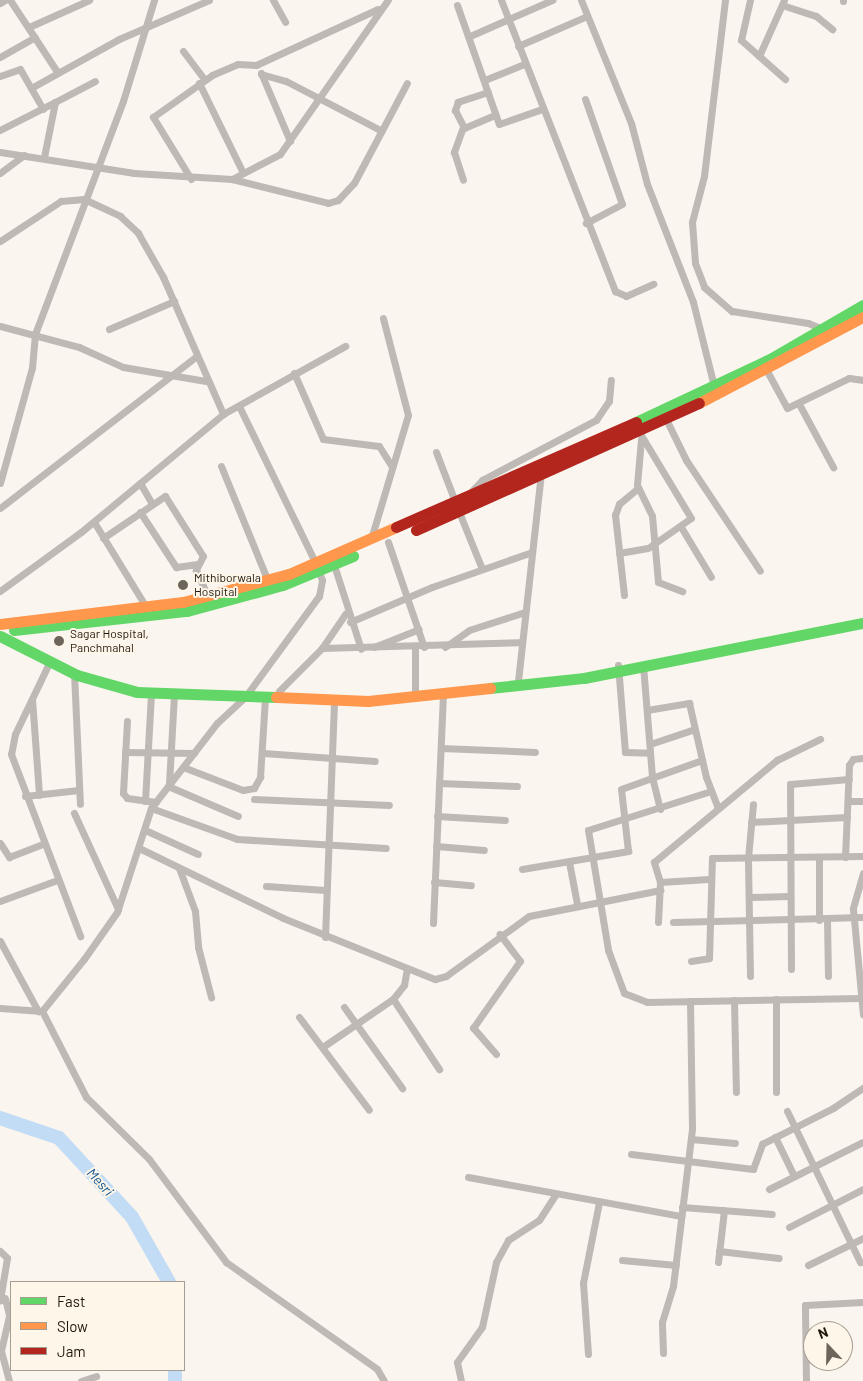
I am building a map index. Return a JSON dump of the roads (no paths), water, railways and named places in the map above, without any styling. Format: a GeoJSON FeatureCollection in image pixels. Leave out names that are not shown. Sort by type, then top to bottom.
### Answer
{"type":"FeatureCollection","features":[{"type":"Feature","properties":{"kind":"main road"},"geometry":{"type":"LineString","coordinates":[[3,629],[208,597],[317,567],[334,565],[388,542],[507,482],[541,471],[636,430],[662,410],[714,386],[823,330],[863,305]]}},
{"type":"Feature","properties":{"kind":"main road"},"geometry":{"type":"LineString","coordinates":[[3,629],[188,611],[283,586],[317,567],[370,542],[459,506],[491,498],[577,449],[666,421],[767,371],[863,317]]}},
{"type":"Feature","properties":{"kind":"main road"},"geometry":{"type":"LineString","coordinates":[[619,668],[698,646],[863,619]]}},
{"type":"Feature","properties":{"kind":"main road"},"geometry":{"type":"LineString","coordinates":[[3,629],[52,656],[111,681],[247,694],[266,698],[334,700],[443,696],[574,677],[863,623]]}},
{"type":"Feature","properties":{"kind":"main road"},"geometry":{"type":"LineString","coordinates":[[3,629],[50,661],[74,673],[151,693],[247,694],[279,691],[415,692],[518,681],[550,680]]}},
{"type":"Feature","properties":{"kind":"street"},"geometry":{"type":"LineString","coordinates":[[0,3],[5,0]]}},
{"type":"Feature","properties":{"kind":"street"},"geometry":{"type":"LineString","coordinates":[[10,0],[58,73]]}},
{"type":"Feature","properties":{"kind":"street"},"geometry":{"type":"LineString","coordinates":[[29,27],[89,0]]}},
{"type":"Feature","properties":{"kind":"street"},"geometry":{"type":"LineString","coordinates":[[0,483],[32,368],[35,334],[154,0]]}},
{"type":"Feature","properties":{"kind":"street"},"geometry":{"type":"LineString","coordinates":[[31,88],[144,30],[209,0]]}},
{"type":"Feature","properties":{"kind":"street"},"geometry":{"type":"LineString","coordinates":[[273,0],[285,22]]}},
{"type":"Feature","properties":{"kind":"street"},"geometry":{"type":"LineString","coordinates":[[232,179],[280,154],[321,99],[378,9],[388,0]]}},
{"type":"Feature","properties":{"kind":"street"},"geometry":{"type":"LineString","coordinates":[[501,0],[586,223],[617,294],[654,284]]}},
{"type":"Feature","properties":{"kind":"street"},"geometry":{"type":"LineString","coordinates":[[470,36],[552,0]]}},
{"type":"Feature","properties":{"kind":"street"},"geometry":{"type":"LineString","coordinates":[[580,0],[631,123],[647,184],[693,302],[714,386]]}},
{"type":"Feature","properties":{"kind":"street"},"geometry":{"type":"LineString","coordinates":[[725,0],[707,125],[704,176],[692,222],[695,263],[704,287],[732,311],[808,323],[823,330]]}},
{"type":"Feature","properties":{"kind":"street"},"geometry":{"type":"LineString","coordinates":[[750,0],[740,36],[785,79]]}},
{"type":"Feature","properties":{"kind":"street"},"geometry":{"type":"LineString","coordinates":[[759,56],[783,2],[816,16],[832,29]]}},
{"type":"Feature","properties":{"kind":"street"},"geometry":{"type":"LineString","coordinates":[[457,5],[487,80],[488,92],[495,115],[504,125],[542,109]]}},
{"type":"Feature","properties":{"kind":"street"},"geometry":{"type":"LineString","coordinates":[[191,178],[153,117],[202,81],[238,64],[256,65],[378,9]]}},
{"type":"Feature","properties":{"kind":"street"},"geometry":{"type":"LineString","coordinates":[[518,46],[587,16]]}},
{"type":"Feature","properties":{"kind":"street"},"geometry":{"type":"LineString","coordinates":[[0,57],[35,37]]}},
{"type":"Feature","properties":{"kind":"street"},"geometry":{"type":"LineString","coordinates":[[183,51],[202,81],[243,173]]}},
{"type":"Feature","properties":{"kind":"street"},"geometry":{"type":"LineString","coordinates":[[487,80],[524,64]]}},
{"type":"Feature","properties":{"kind":"street"},"geometry":{"type":"LineString","coordinates":[[256,65],[290,141]]}},
{"type":"Feature","properties":{"kind":"street"},"geometry":{"type":"LineString","coordinates":[[0,76],[20,69],[43,109]]}},
{"type":"Feature","properties":{"kind":"street"},"geometry":{"type":"LineString","coordinates":[[261,74],[321,99],[382,131]]}},
{"type":"Feature","properties":{"kind":"street"},"geometry":{"type":"LineString","coordinates":[[0,130],[95,81]]}},
{"type":"Feature","properties":{"kind":"street"},"geometry":{"type":"LineString","coordinates":[[0,152],[191,178],[232,179],[316,202],[338,200],[354,183],[407,83]]}},
{"type":"Feature","properties":{"kind":"street"},"geometry":{"type":"LineString","coordinates":[[463,180],[454,152],[462,127],[456,104],[488,92]]}},
{"type":"Feature","properties":{"kind":"street"},"geometry":{"type":"LineString","coordinates":[[585,98],[622,204],[586,223]]}},
{"type":"Feature","properties":{"kind":"street"},"geometry":{"type":"LineString","coordinates":[[44,157],[55,102]]}},
{"type":"Feature","properties":{"kind":"street"},"geometry":{"type":"LineString","coordinates":[[462,127],[495,115]]}},
{"type":"Feature","properties":{"kind":"street"},"geometry":{"type":"LineString","coordinates":[[0,174],[24,154]]}},
{"type":"Feature","properties":{"kind":"street"},"geometry":{"type":"LineString","coordinates":[[0,241],[61,201],[84,199],[120,216],[138,233],[174,301],[206,381],[224,414]]}},
{"type":"Feature","properties":{"kind":"street"},"geometry":{"type":"LineString","coordinates":[[109,328],[174,301]]}},
{"type":"Feature","properties":{"kind":"street"},"geometry":{"type":"LineString","coordinates":[[370,542],[408,409],[383,318]]}},
{"type":"Feature","properties":{"kind":"street"},"geometry":{"type":"LineString","coordinates":[[0,326],[35,334],[84,349],[123,367],[171,377],[206,381]]}},
{"type":"Feature","properties":{"kind":"street"},"geometry":{"type":"LineString","coordinates":[[0,591],[94,522],[224,414],[345,346]]}},
{"type":"Feature","properties":{"kind":"street"},"geometry":{"type":"LineString","coordinates":[[0,508],[197,356]]}},
{"type":"Feature","properties":{"kind":"street"},"geometry":{"type":"LineString","coordinates":[[767,371],[785,406],[799,404],[848,378],[863,380]]}},
{"type":"Feature","properties":{"kind":"street"},"geometry":{"type":"LineString","coordinates":[[294,373],[324,440],[379,446],[392,466]]}},
{"type":"Feature","properties":{"kind":"street"},"geometry":{"type":"LineString","coordinates":[[459,506],[482,480],[596,420],[610,401],[611,380]]}},
{"type":"Feature","properties":{"kind":"street"},"geometry":{"type":"LineString","coordinates":[[799,404],[833,467]]}},
{"type":"Feature","properties":{"kind":"street"},"geometry":{"type":"LineString","coordinates":[[40,1011],[118,909],[154,805],[194,752],[247,694],[319,596],[322,580],[317,567],[239,406]]}},
{"type":"Feature","properties":{"kind":"street"},"geometry":{"type":"LineString","coordinates":[[662,410],[682,454],[760,571]]}},
{"type":"Feature","properties":{"kind":"street"},"geometry":{"type":"LineString","coordinates":[[636,430],[638,488],[652,516],[660,586],[682,591]]}},
{"type":"Feature","properties":{"kind":"street"},"geometry":{"type":"LineString","coordinates":[[619,553],[654,545],[681,527],[691,515],[636,430]]}},
{"type":"Feature","properties":{"kind":"street"},"geometry":{"type":"LineString","coordinates":[[436,452],[459,506],[482,569]]}},
{"type":"Feature","properties":{"kind":"street"},"geometry":{"type":"LineString","coordinates":[[221,466],[268,581]]}},
{"type":"Feature","properties":{"kind":"street"},"geometry":{"type":"LineString","coordinates":[[518,681],[522,613],[541,471]]}},
{"type":"Feature","properties":{"kind":"street"},"geometry":{"type":"LineString","coordinates":[[140,483],[152,504]]}},
{"type":"Feature","properties":{"kind":"street"},"geometry":{"type":"LineString","coordinates":[[624,595],[619,553],[617,508],[638,488]]}},
{"type":"Feature","properties":{"kind":"street"},"geometry":{"type":"LineString","coordinates":[[103,538],[152,504],[167,497],[203,556],[198,564],[208,597]]}},
{"type":"Feature","properties":{"kind":"street"},"geometry":{"type":"LineString","coordinates":[[140,512],[176,567],[198,564]]}},
{"type":"Feature","properties":{"kind":"street"},"geometry":{"type":"LineString","coordinates":[[94,522],[146,607]]}},
{"type":"Feature","properties":{"kind":"street"},"geometry":{"type":"LineString","coordinates":[[681,527],[711,577]]}},
{"type":"Feature","properties":{"kind":"street"},"geometry":{"type":"LineString","coordinates":[[388,542],[424,648]]}},
{"type":"Feature","properties":{"kind":"street"},"geometry":{"type":"LineString","coordinates":[[350,622],[408,597],[529,553]]}},
{"type":"Feature","properties":{"kind":"street"},"geometry":{"type":"LineString","coordinates":[[334,565],[346,613],[361,650]]}},
{"type":"Feature","properties":{"kind":"street"},"geometry":{"type":"LineString","coordinates":[[279,691],[322,648],[346,613]]}},
{"type":"Feature","properties":{"kind":"street"},"geometry":{"type":"LineString","coordinates":[[445,647],[470,630],[522,613]]}},
{"type":"Feature","properties":{"kind":"street"},"geometry":{"type":"LineString","coordinates":[[372,648],[419,629]]}},
{"type":"Feature","properties":{"kind":"street"},"geometry":{"type":"LineString","coordinates":[[322,648],[361,650],[519,642]]}},
{"type":"Feature","properties":{"kind":"street"},"geometry":{"type":"LineString","coordinates":[[415,648],[415,692]]}},
{"type":"Feature","properties":{"kind":"street"},"geometry":{"type":"LineString","coordinates":[[50,661],[32,699],[11,754],[43,844],[80,936]]}},
{"type":"Feature","properties":{"kind":"street"},"geometry":{"type":"LineString","coordinates":[[643,665],[652,777],[660,809]]}},
{"type":"Feature","properties":{"kind":"street"},"geometry":{"type":"LineString","coordinates":[[619,668],[625,752],[650,753]]}},
{"type":"Feature","properties":{"kind":"street"},"geometry":{"type":"LineString","coordinates":[[74,673],[80,804]]}},
{"type":"Feature","properties":{"kind":"street"},"geometry":{"type":"LineString","coordinates":[[145,801],[151,693]]}},
{"type":"Feature","properties":{"kind":"street"},"geometry":{"type":"LineString","coordinates":[[169,785],[174,694]]}},
{"type":"Feature","properties":{"kind":"street"},"geometry":{"type":"LineString","coordinates":[[432,923],[443,696]]}},
{"type":"Feature","properties":{"kind":"street"},"geometry":{"type":"LineString","coordinates":[[183,767],[250,790],[260,777],[266,698]]}},
{"type":"Feature","properties":{"kind":"street"},"geometry":{"type":"LineString","coordinates":[[32,699],[39,795]]}},
{"type":"Feature","properties":{"kind":"street"},"geometry":{"type":"LineString","coordinates":[[326,937],[325,890],[334,700]]}},
{"type":"Feature","properties":{"kind":"street"},"geometry":{"type":"LineString","coordinates":[[647,710],[687,701],[702,760],[718,808]]}},
{"type":"Feature","properties":{"kind":"street"},"geometry":{"type":"LineString","coordinates":[[127,721],[124,797],[145,801],[236,840],[386,848]]}},
{"type":"Feature","properties":{"kind":"street"},"geometry":{"type":"LineString","coordinates":[[650,744],[695,729]]}},
{"type":"Feature","properties":{"kind":"street"},"geometry":{"type":"LineString","coordinates":[[658,922],[660,886],[654,862],[791,750],[820,739]]}},
{"type":"Feature","properties":{"kind":"street"},"geometry":{"type":"LineString","coordinates":[[441,748],[534,752]]}},
{"type":"Feature","properties":{"kind":"street"},"geometry":{"type":"LineString","coordinates":[[125,752],[194,752]]}},
{"type":"Feature","properties":{"kind":"street"},"geometry":{"type":"LineString","coordinates":[[263,753],[375,761]]}},
{"type":"Feature","properties":{"kind":"street"},"geometry":{"type":"LineString","coordinates":[[845,857],[850,762],[863,758]]}},
{"type":"Feature","properties":{"kind":"street"},"geometry":{"type":"LineString","coordinates":[[522,869],[628,851],[621,789],[702,760]]}},
{"type":"Feature","properties":{"kind":"street"},"geometry":{"type":"LineString","coordinates":[[791,969],[789,820],[792,782],[849,779]]}},
{"type":"Feature","properties":{"kind":"street"},"geometry":{"type":"LineString","coordinates":[[439,783],[517,786]]}},
{"type":"Feature","properties":{"kind":"street"},"geometry":{"type":"LineString","coordinates":[[169,785],[238,816]]}},
{"type":"Feature","properties":{"kind":"street"},"geometry":{"type":"LineString","coordinates":[[25,796],[79,790]]}},
{"type":"Feature","properties":{"kind":"street"},"geometry":{"type":"LineString","coordinates":[[711,791],[660,809],[590,828],[591,858],[608,950],[624,993],[647,1002],[861,998]]}},
{"type":"Feature","properties":{"kind":"street"},"geometry":{"type":"LineString","coordinates":[[254,799],[388,805]]}},
{"type":"Feature","properties":{"kind":"street"},"geometry":{"type":"LineString","coordinates":[[848,801],[863,800]]}},
{"type":"Feature","properties":{"kind":"street"},"geometry":{"type":"LineString","coordinates":[[750,976],[748,858],[753,804]]}},
{"type":"Feature","properties":{"kind":"street"},"geometry":{"type":"LineString","coordinates":[[74,814],[118,909]]}},
{"type":"Feature","properties":{"kind":"street"},"geometry":{"type":"LineString","coordinates":[[437,816],[505,820]]}},
{"type":"Feature","properties":{"kind":"street"},"geometry":{"type":"LineString","coordinates":[[751,822],[847,817]]}},
{"type":"Feature","properties":{"kind":"street"},"geometry":{"type":"LineString","coordinates":[[145,830],[198,854]]}},
{"type":"Feature","properties":{"kind":"street"},"geometry":{"type":"LineString","coordinates":[[0,843],[9,857],[43,844]]}},
{"type":"Feature","properties":{"kind":"street"},"geometry":{"type":"LineString","coordinates":[[436,846],[484,850]]}},
{"type":"Feature","properties":{"kind":"street"},"geometry":{"type":"LineString","coordinates":[[139,848],[326,937],[435,978],[446,976],[500,934],[529,916],[660,886],[709,879]]}},
{"type":"Feature","properties":{"kind":"street"},"geometry":{"type":"LineString","coordinates":[[691,961],[709,958],[709,879],[712,858],[863,856]]}},
{"type":"Feature","properties":{"kind":"street"},"geometry":{"type":"LineString","coordinates":[[819,858],[828,976]]}},
{"type":"Feature","properties":{"kind":"street"},"geometry":{"type":"LineString","coordinates":[[569,862],[577,904]]}},
{"type":"Feature","properties":{"kind":"street"},"geometry":{"type":"LineString","coordinates":[[179,868],[195,911],[198,947],[211,997]]}},
{"type":"Feature","properties":{"kind":"street"},"geometry":{"type":"LineString","coordinates":[[863,873],[853,920],[863,1015]]}},
{"type":"Feature","properties":{"kind":"street"},"geometry":{"type":"LineString","coordinates":[[0,901],[57,880]]}},
{"type":"Feature","properties":{"kind":"street"},"geometry":{"type":"LineString","coordinates":[[434,882],[470,885]]}},
{"type":"Feature","properties":{"kind":"street"},"geometry":{"type":"LineString","coordinates":[[266,886],[325,890]]}},
{"type":"Feature","properties":{"kind":"street"},"geometry":{"type":"LineString","coordinates":[[749,897],[790,896]]}},
{"type":"Feature","properties":{"kind":"street"},"geometry":{"type":"LineString","coordinates":[[673,922],[853,920],[863,917]]}},
{"type":"Feature","properties":{"kind":"street"},"geometry":{"type":"LineString","coordinates":[[496,1054],[472,1028],[520,961],[500,934]]}},
{"type":"Feature","properties":{"kind":"street"},"geometry":{"type":"LineString","coordinates":[[0,941],[86,1097],[149,1159],[226,1262],[377,1369],[384,1381]]}},
{"type":"Feature","properties":{"kind":"street"},"geometry":{"type":"LineString","coordinates":[[324,1046],[394,999],[404,985],[407,968]]}},
{"type":"Feature","properties":{"kind":"street"},"geometry":{"type":"LineString","coordinates":[[394,999],[439,1069]]}},
{"type":"Feature","properties":{"kind":"street"},"geometry":{"type":"LineString","coordinates":[[776,999],[776,1092]]}},
{"type":"Feature","properties":{"kind":"street"},"geometry":{"type":"LineString","coordinates":[[734,1000],[736,1092]]}},
{"type":"Feature","properties":{"kind":"street"},"geometry":{"type":"LineString","coordinates":[[663,1353],[662,1322],[676,1265],[691,1138],[690,1001]]}},
{"type":"Feature","properties":{"kind":"street"},"geometry":{"type":"LineString","coordinates":[[344,1007],[402,1088]]}},
{"type":"Feature","properties":{"kind":"street"},"geometry":{"type":"LineString","coordinates":[[0,1008],[40,1011]]}},
{"type":"Feature","properties":{"kind":"street"},"geometry":{"type":"LineString","coordinates":[[299,1017],[324,1046],[369,1110]]}},
{"type":"Feature","properties":{"kind":"street"},"geometry":{"type":"LineString","coordinates":[[630,1154],[753,1169],[760,1146],[863,1088]]}},
{"type":"Feature","properties":{"kind":"street"},"geometry":{"type":"LineString","coordinates":[[787,1111],[860,1262]]}},
{"type":"Feature","properties":{"kind":"street"},"geometry":{"type":"LineString","coordinates":[[775,1137],[794,1176]]}},
{"type":"Feature","properties":{"kind":"street"},"geometry":{"type":"LineString","coordinates":[[691,1138],[735,1143]]}},
{"type":"Feature","properties":{"kind":"street"},"geometry":{"type":"LineString","coordinates":[[769,1189],[863,1142]]}},
{"type":"Feature","properties":{"kind":"street"},"geometry":{"type":"LineString","coordinates":[[468,1178],[681,1216]]}},
{"type":"Feature","properties":{"kind":"street"},"geometry":{"type":"LineString","coordinates":[[789,1226],[863,1190]]}},
{"type":"Feature","properties":{"kind":"street"},"geometry":{"type":"LineString","coordinates":[[461,1381],[457,1362],[482,1327],[496,1262],[508,1240],[539,1220],[556,1194]]}},
{"type":"Feature","properties":{"kind":"street"},"geometry":{"type":"LineString","coordinates":[[588,1354],[583,1283],[599,1202]]}},
{"type":"Feature","properties":{"kind":"street"},"geometry":{"type":"LineString","coordinates":[[682,1207],[772,1214]]}},
{"type":"Feature","properties":{"kind":"street"},"geometry":{"type":"LineString","coordinates":[[718,1262],[724,1210]]}},
{"type":"Feature","properties":{"kind":"street"},"geometry":{"type":"LineString","coordinates":[[808,1265],[863,1238]]}},
{"type":"Feature","properties":{"kind":"street"},"geometry":{"type":"LineString","coordinates":[[0,1251],[7,1258],[4,1298],[9,1316],[8,1335],[1,1351],[9,1381]]}},
{"type":"Feature","properties":{"kind":"street"},"geometry":{"type":"LineString","coordinates":[[719,1251],[778,1258]]}},
{"type":"Feature","properties":{"kind":"street"},"geometry":{"type":"LineString","coordinates":[[622,1260],[676,1265]]}},
{"type":"Feature","properties":{"kind":"street"},"geometry":{"type":"LineString","coordinates":[[806,1381],[805,1305],[863,1302]]}},
{"type":"Feature","properties":{"kind":"street"},"geometry":{"type":"LineString","coordinates":[[81,1381],[96,1376]]}},
{"type":"Feature","properties":{"kind":"waterway","name":"Mesri"},"geometry":{"type":"LineString","coordinates":[[0,1118],[59,1138],[132,1217],[168,1281]]}},
{"type":"Feature","properties":{"kind":"waterway","name":"Mesri"},"geometry":{"type":"LineString","coordinates":[[175,1371],[175,1381]]}},
{"type":"Feature","properties":{"kind":"place","name":"Mithiborwala Hospital"},"geometry":{"type":"Point","coordinates":[183,585]}},
{"type":"Feature","properties":{"kind":"place","name":"Sagar Hospital, Panchmahal"},"geometry":{"type":"Point","coordinates":[59,641]}}]}
